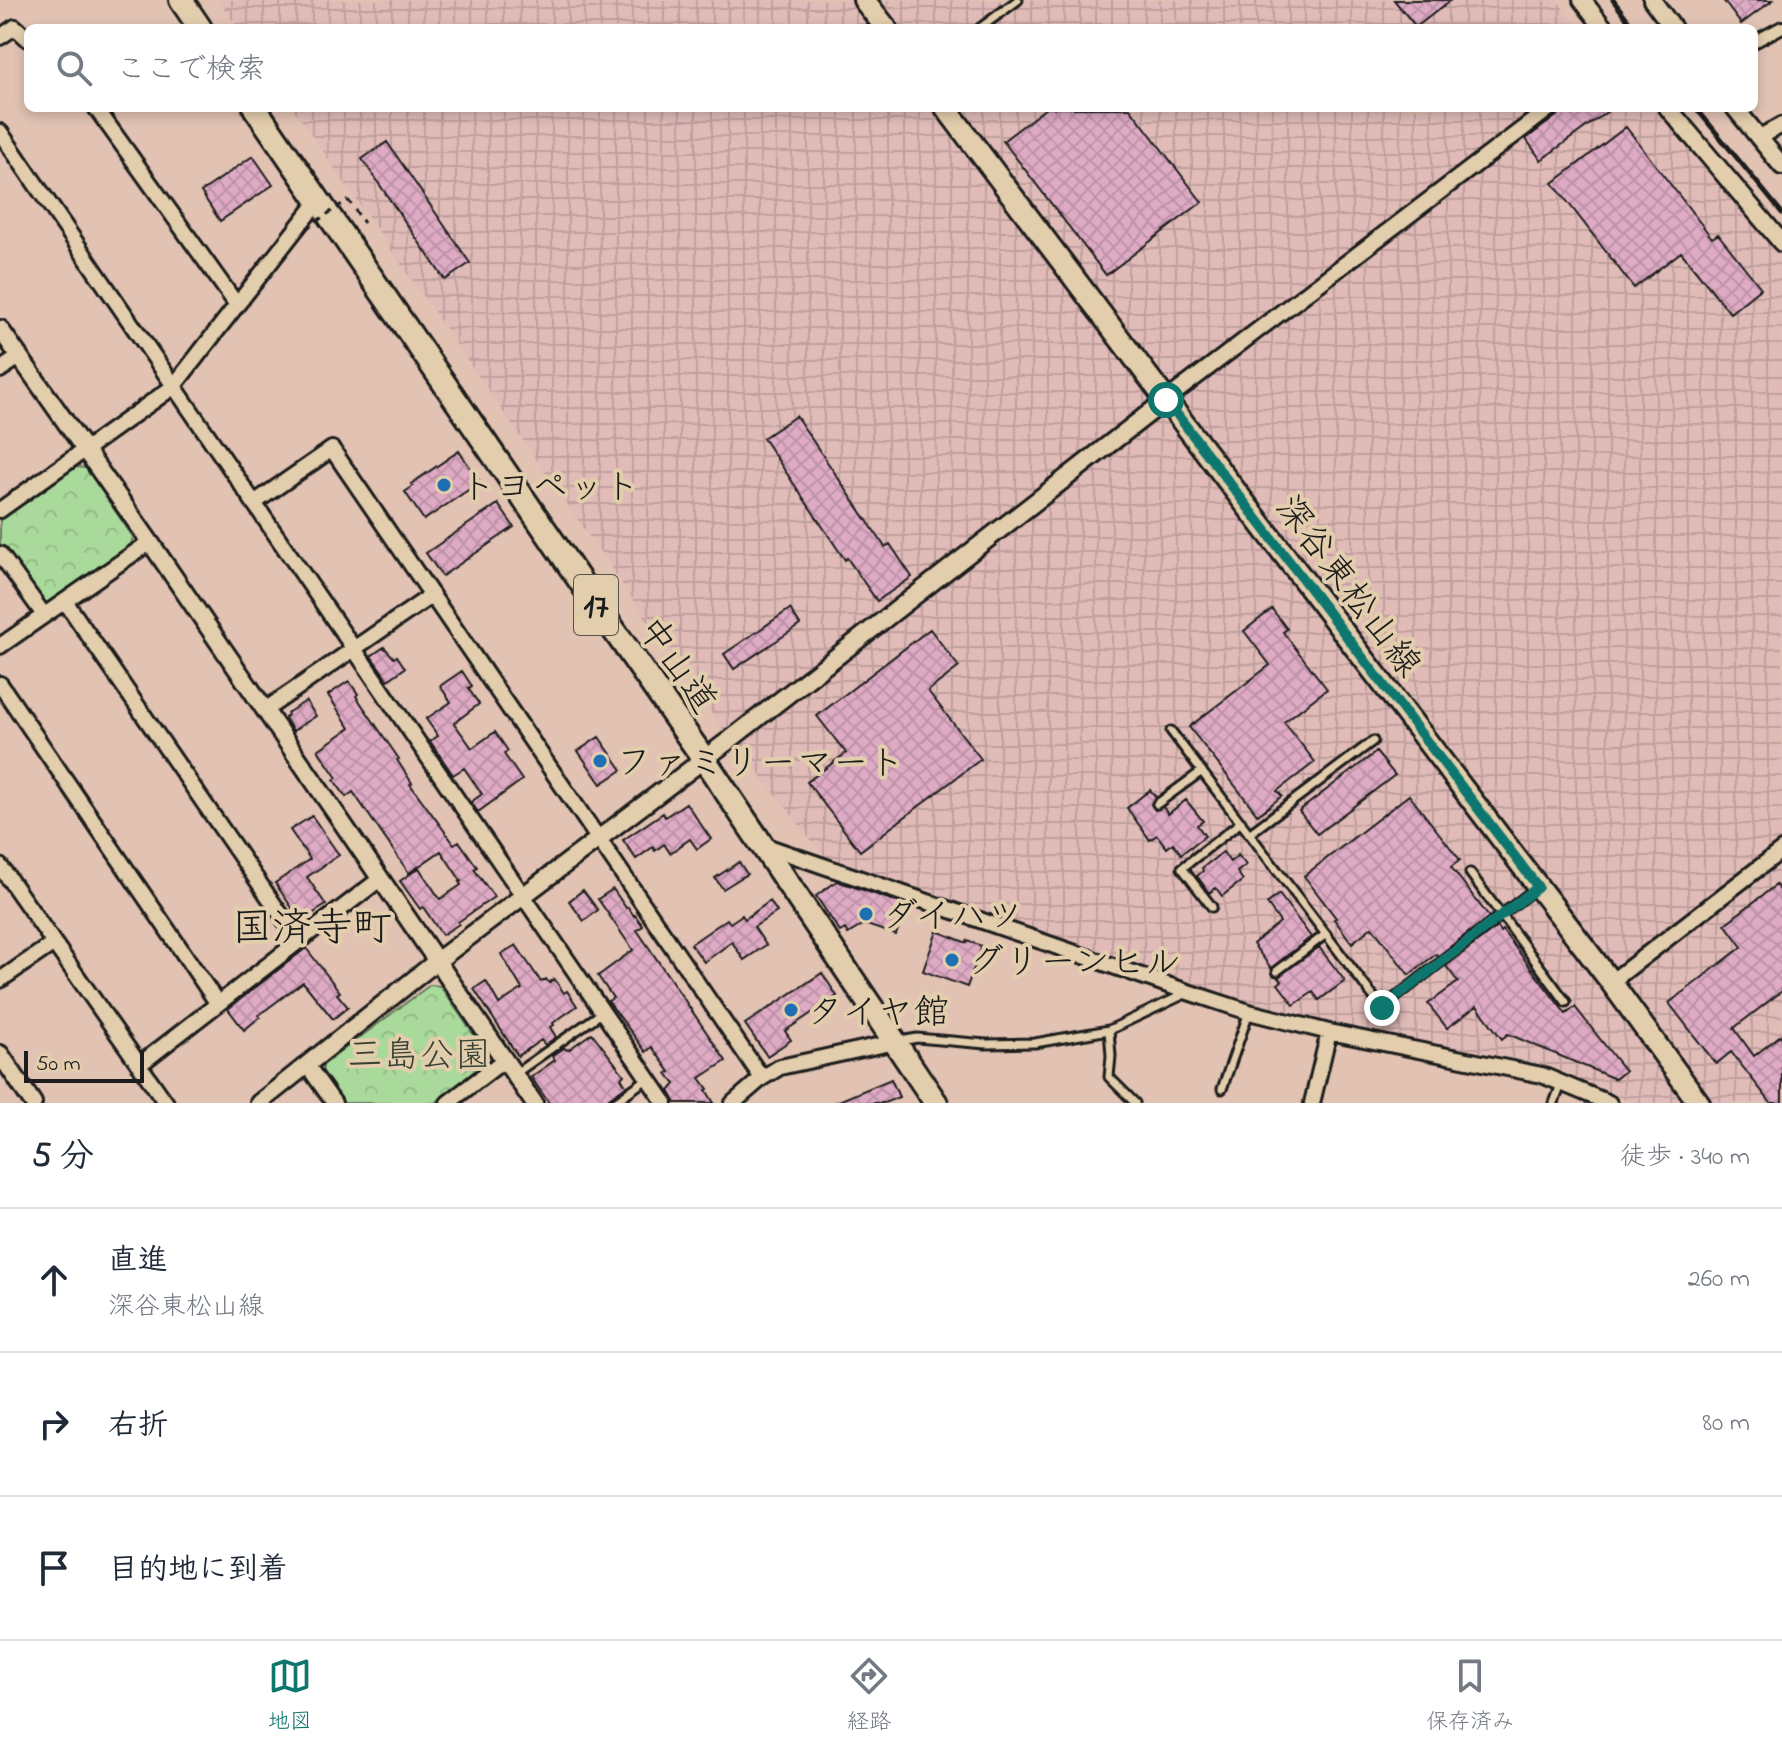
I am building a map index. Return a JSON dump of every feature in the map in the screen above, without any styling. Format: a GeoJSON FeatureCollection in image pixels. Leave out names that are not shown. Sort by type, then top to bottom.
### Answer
{"type":"FeatureCollection","features":[{"type":"Feature","properties":{"kind":"highway"},"geometry":{"type":"LineString","coordinates":[[181,0],[197,24]]}},
{"type":"Feature","properties":{"kind":"highway","name":"中山道"},"geometry":{"type":"LineString","coordinates":[[258,112],[704,759],[936,1103]]}},
{"type":"Feature","properties":{"kind":"main road"},"geometry":{"type":"LineString","coordinates":[[864,0],[883,24]]}},
{"type":"Feature","properties":{"kind":"main road","name":"深谷東松山線"},"geometry":{"type":"LineString","coordinates":[[949,112],[1611,982],[1699,1103]]}},
{"type":"Feature","properties":{"kind":"street"},"geometry":{"type":"LineString","coordinates":[[1582,0],[1601,24]]}},
{"type":"Feature","properties":{"kind":"street"},"geometry":{"type":"LineString","coordinates":[[1652,0],[1670,24]]}},
{"type":"Feature","properties":{"kind":"street"},"geometry":{"type":"LineString","coordinates":[[0,37],[15,27],[24,35]]}},
{"type":"Feature","properties":{"kind":"street"},"geometry":{"type":"LineString","coordinates":[[1758,40],[1782,27]]}},
{"type":"Feature","properties":{"kind":"street"},"geometry":{"type":"LineString","coordinates":[[99,112],[237,305]]}},
{"type":"Feature","properties":{"kind":"street"},"geometry":{"type":"LineString","coordinates":[[259,1103],[437,961],[1545,112]]}},
{"type":"Feature","properties":{"kind":"street"},"geometry":{"type":"LineString","coordinates":[[1671,112],[1782,243]]}},
{"type":"Feature","properties":{"kind":"street"},"geometry":{"type":"LineString","coordinates":[[1738,112],[1782,166]]}},
{"type":"Feature","properties":{"kind":"street"},"geometry":{"type":"LineString","coordinates":[[1758,138],[1782,125]]}},
{"type":"Feature","properties":{"kind":"street"},"geometry":{"type":"LineString","coordinates":[[0,132],[6,153],[355,648],[665,1103]]}},
{"type":"Feature","properties":{"kind":"street"},"geometry":{"type":"LineString","coordinates":[[0,510],[173,387],[318,201]]}},
{"type":"Feature","properties":{"kind":"street"},"geometry":{"type":"LineString","coordinates":[[0,329],[150,542],[534,1103]]}},
{"type":"Feature","properties":{"kind":"street"},"geometry":{"type":"LineString","coordinates":[[0,370],[19,357]]}},
{"type":"Feature","properties":{"kind":"street"},"geometry":{"type":"LineString","coordinates":[[254,503],[332,449],[762,1078]]}},
{"type":"Feature","properties":{"kind":"street"},"geometry":{"type":"LineString","coordinates":[[0,646],[150,542]]}},
{"type":"Feature","properties":{"kind":"street"},"geometry":{"type":"LineString","coordinates":[[0,554],[44,615]]}},
{"type":"Feature","properties":{"kind":"street"},"geometry":{"type":"LineString","coordinates":[[265,710],[432,595]]}},
{"type":"Feature","properties":{"kind":"street"},"geometry":{"type":"LineString","coordinates":[[65,601],[299,941]]}},
{"type":"Feature","properties":{"kind":"street"},"geometry":{"type":"LineString","coordinates":[[0,684],[218,1004]]}},
{"type":"Feature","properties":{"kind":"street"},"geometry":{"type":"LineString","coordinates":[[762,845],[1249,1012],[1329,1032],[1542,1075],[1609,1103]]}},
{"type":"Feature","properties":{"kind":"street"},"geometry":{"type":"LineString","coordinates":[[1611,982],[1782,850]]}},
{"type":"Feature","properties":{"kind":"street"},"geometry":{"type":"LineString","coordinates":[[0,866],[166,1103]]}},
{"type":"Feature","properties":{"kind":"street"},"geometry":{"type":"LineString","coordinates":[[139,1065],[380,879]]}},
{"type":"Feature","properties":{"kind":"street"},"geometry":{"type":"LineString","coordinates":[[0,980],[54,943]]}},
{"type":"Feature","properties":{"kind":"street"},"geometry":{"type":"LineString","coordinates":[[1312,1103],[1329,1032]]}},
{"type":"Feature","properties":{"kind":"street"},"geometry":{"type":"LineString","coordinates":[[735,1102],[780,1067],[895,1042]]}},
{"type":"Feature","properties":{"kind":"street"},"geometry":{"type":"LineString","coordinates":[[0,1054],[33,1103]]}},
{"type":"Feature","properties":{"kind":"street"},"geometry":{"type":"LineString","coordinates":[[448,1103],[504,1060]]}},
{"type":"Feature","properties":{"kind":"street"},"geometry":{"type":"LineString","coordinates":[[307,1065],[334,1103]]}},
{"type":"Feature","properties":{"kind":"lane"},"geometry":{"type":"LineString","coordinates":[[985,24],[1018,0]]}},
{"type":"Feature","properties":{"kind":"lane"},"geometry":{"type":"LineString","coordinates":[[1171,731],[1382,1008],[1538,887]]}},
{"type":"Feature","properties":{"kind":"lane"},"geometry":{"type":"LineString","coordinates":[[1249,834],[1373,741]]}},
{"type":"Feature","properties":{"kind":"lane"},"geometry":{"type":"LineString","coordinates":[[1157,804],[1202,771]]}},
{"type":"Feature","properties":{"kind":"lane"},"geometry":{"type":"LineString","coordinates":[[1212,907],[1182,868],[1241,822]]}},
{"type":"Feature","properties":{"kind":"lane"},"geometry":{"type":"LineString","coordinates":[[1470,873],[1566,1002]]}},
{"type":"Feature","properties":{"kind":"lane"},"geometry":{"type":"LineString","coordinates":[[1277,971],[1326,934]]}},
{"type":"Feature","properties":{"kind":"lane"},"geometry":{"type":"LineString","coordinates":[[895,1042],[917,1038],[986,1044],[1035,1043],[1109,1030],[1188,992]]}},
{"type":"Feature","properties":{"kind":"lane"},"geometry":{"type":"LineString","coordinates":[[514,1074],[603,1012]]}},
{"type":"Feature","properties":{"kind":"lane"},"geometry":{"type":"LineString","coordinates":[[1222,1089],[1249,1012]]}},
{"type":"Feature","properties":{"kind":"lane"},"geometry":{"type":"LineString","coordinates":[[1109,1030],[1109,1077],[1135,1103]]}},
{"type":"Feature","properties":{"kind":"lane"},"geometry":{"type":"LineString","coordinates":[[613,1103],[648,1078]]}},
{"type":"Feature","properties":{"kind":"lane"},"geometry":{"type":"LineString","coordinates":[[1554,1103],[1562,1082]]}},
{"type":"Feature","properties":{"kind":"path"},"geometry":{"type":"LineString","coordinates":[[307,228],[348,200],[364,223]]}},
{"type":"Feature","properties":{"kind":"shaded area"},"geometry":{"type":"Polygon","coordinates":[[[219,0],[1557,0],[1575,24],[235,24],[219,0]]]}},
{"type":"Feature","properties":{"kind":"shaded area"},"geometry":{"type":"Polygon","coordinates":[[[296,112],[1539,112],[726,734],[296,112]]]}},
{"type":"Feature","properties":{"kind":"shaded area"},"geometry":{"type":"Polygon","coordinates":[[[1546,112],[1671,112],[1782,243],[1782,1103],[1633,1103],[1547,1065],[1333,1023],[1252,1003],[825,858],[732,738],[1546,112]]]}},
{"type":"Feature","properties":{"kind":"green space"},"geometry":{"type":"Polygon","coordinates":[[[76,467],[86,468],[133,537],[131,545],[47,603],[40,601],[0,544],[0,520],[76,467]]]}},
{"type":"Feature","properties":{"kind":"green space","name":"三島公園"},"geometry":{"type":"Polygon","coordinates":[[[430,985],[440,986],[488,1055],[485,1065],[435,1103],[339,1103],[322,1077],[323,1065],[430,985]]]}},
{"type":"Feature","properties":{"kind":"building"},"geometry":{"type":"Polygon","coordinates":[[[1394,0],[1451,0],[1420,24],[1414,24],[1394,0]]]}},
{"type":"Feature","properties":{"kind":"building"},"geometry":{"type":"Polygon","coordinates":[[[1723,0],[1773,0],[1741,24],[1723,0]]]}},
{"type":"Feature","properties":{"kind":"building"},"geometry":{"type":"Polygon","coordinates":[[[1041,112],[1133,112],[1202,202],[1106,275],[1003,141],[1041,112]]]}},
{"type":"Feature","properties":{"kind":"building"},"geometry":{"type":"Polygon","coordinates":[[[1562,112],[1607,112],[1541,160],[1526,139],[1562,112]]]}},
{"type":"Feature","properties":{"kind":"building"},"geometry":{"type":"Polygon","coordinates":[[[1626,127],[1712,238],[1718,234],[1761,288],[1730,313],[1681,252],[1634,288],[1553,183],[1626,127]]]}},
{"type":"Feature","properties":{"kind":"building"},"geometry":{"type":"Polygon","coordinates":[[[387,142],[470,263],[445,280],[362,159],[387,142]]]}},
{"type":"Feature","properties":{"kind":"building"},"geometry":{"type":"Polygon","coordinates":[[[253,156],[273,185],[220,221],[201,192],[253,156]]]}},
{"type":"Feature","properties":{"kind":"building"},"geometry":{"type":"Polygon","coordinates":[[[796,416],[885,547],[890,544],[912,577],[877,601],[847,558],[845,560],[763,438],[796,416]]]}},
{"type":"Feature","properties":{"kind":"building","name":"トヨペット"},"geometry":{"type":"Polygon","coordinates":[[[459,451],[480,482],[424,520],[405,492],[413,486],[411,484],[459,451]]]}},
{"type":"Feature","properties":{"kind":"building"},"geometry":{"type":"Polygon","coordinates":[[[498,504],[514,527],[442,576],[426,553],[498,504]]]}},
{"type":"Feature","properties":{"kind":"building"},"geometry":{"type":"Polygon","coordinates":[[[790,609],[800,625],[734,669],[724,654],[790,609]]]}},
{"type":"Feature","properties":{"kind":"building"},"geometry":{"type":"Polygon","coordinates":[[[1272,609],[1287,629],[1283,632],[1327,689],[1284,722],[1315,762],[1277,791],[1282,796],[1258,815],[1189,727],[1270,665],[1244,631],[1272,609]]]}},
{"type":"Feature","properties":{"kind":"building"},"geometry":{"type":"Polygon","coordinates":[[[930,629],[959,667],[928,691],[981,759],[860,851],[807,782],[846,753],[817,716],[930,629]]]}},
{"type":"Feature","properties":{"kind":"building"},"geometry":{"type":"Polygon","coordinates":[[[384,647],[394,658],[397,656],[405,668],[388,680],[371,656],[384,647]]]}},
{"type":"Feature","properties":{"kind":"building"},"geometry":{"type":"Polygon","coordinates":[[[462,671],[472,686],[468,688],[479,704],[454,723],[472,748],[495,732],[508,751],[504,754],[522,780],[478,812],[471,802],[482,794],[464,768],[453,775],[430,741],[438,736],[426,719],[451,702],[440,686],[462,671]]]}},
{"type":"Feature","properties":{"kind":"building"},"geometry":{"type":"Polygon","coordinates":[[[349,681],[399,759],[410,784],[454,844],[459,841],[494,897],[442,935],[400,881],[419,868],[440,899],[461,885],[441,851],[409,873],[353,792],[346,797],[318,750],[350,728],[328,695],[349,681]]]}},
{"type":"Feature","properties":{"kind":"building"},"geometry":{"type":"Polygon","coordinates":[[[306,701],[316,716],[293,731],[285,718],[287,713],[306,701]]]}},
{"type":"Feature","properties":{"kind":"building","name":"ファミリーマート"},"geometry":{"type":"Polygon","coordinates":[[[599,737],[622,770],[601,784],[578,751],[599,737]]]}},
{"type":"Feature","properties":{"kind":"building"},"geometry":{"type":"Polygon","coordinates":[[[1376,752],[1395,775],[1317,834],[1299,811],[1376,752]]]}},
{"type":"Feature","properties":{"kind":"building"},"geometry":{"type":"Polygon","coordinates":[[[1150,790],[1156,797],[1151,804],[1155,810],[1163,807],[1168,814],[1186,800],[1203,821],[1197,825],[1205,836],[1181,854],[1173,843],[1167,848],[1157,835],[1150,840],[1127,808],[1150,790]]]}},
{"type":"Feature","properties":{"kind":"building"},"geometry":{"type":"Polygon","coordinates":[[[1409,795],[1460,860],[1451,867],[1489,917],[1409,975],[1372,927],[1352,943],[1304,876],[1409,795]]]}},
{"type":"Feature","properties":{"kind":"building"},"geometry":{"type":"Polygon","coordinates":[[[686,803],[711,839],[697,849],[690,839],[670,853],[664,844],[655,851],[653,847],[636,859],[623,840],[663,813],[665,817],[686,803]]]}},
{"type":"Feature","properties":{"kind":"building"},"geometry":{"type":"Polygon","coordinates":[[[312,816],[339,855],[307,877],[326,905],[301,921],[275,883],[310,859],[290,830],[312,816]]]}},
{"type":"Feature","properties":{"kind":"building"},"geometry":{"type":"Polygon","coordinates":[[[1223,852],[1230,862],[1238,855],[1246,865],[1237,872],[1243,880],[1222,896],[1216,888],[1209,893],[1197,876],[1203,871],[1202,868],[1223,852]]]}},
{"type":"Feature","properties":{"kind":"building"},"geometry":{"type":"Polygon","coordinates":[[[739,862],[747,874],[723,889],[715,878],[739,862]]]}},
{"type":"Feature","properties":{"kind":"building","name":"ダイハツ"},"geometry":{"type":"Polygon","coordinates":[[[837,881],[906,905],[896,935],[864,924],[848,934],[845,929],[840,932],[816,896],[837,881]]]}},
{"type":"Feature","properties":{"kind":"building"},"geometry":{"type":"Polygon","coordinates":[[[1776,885],[1782,893],[1782,991],[1734,1028],[1754,1056],[1782,1034],[1782,1103],[1771,1103],[1731,1052],[1716,1064],[1669,1003],[1742,947],[1725,924],[1776,885]]]}},
{"type":"Feature","properties":{"kind":"building"},"geometry":{"type":"Polygon","coordinates":[[[613,889],[643,926],[637,930],[726,1061],[700,1078],[714,1103],[676,1103],[669,1091],[675,1084],[667,1073],[670,1072],[652,1047],[646,1052],[608,1001],[613,998],[598,976],[633,950],[598,899],[613,889]]]}},
{"type":"Feature","properties":{"kind":"building"},"geometry":{"type":"Polygon","coordinates":[[[583,890],[598,910],[584,921],[569,901],[583,890]]]}},
{"type":"Feature","properties":{"kind":"building"},"geometry":{"type":"Polygon","coordinates":[[[1279,894],[1311,937],[1271,968],[1253,944],[1280,922],[1267,904],[1279,894]]]}},
{"type":"Feature","properties":{"kind":"building"},"geometry":{"type":"Polygon","coordinates":[[[770,901],[777,912],[754,927],[766,945],[744,960],[732,942],[704,962],[691,944],[727,919],[730,923],[742,915],[745,919],[770,901]]]}},
{"type":"Feature","properties":{"kind":"building"},"geometry":{"type":"Polygon","coordinates":[[[1497,927],[1566,1014],[1575,1007],[1625,1071],[1615,1079],[1508,1034],[1502,1039],[1477,1006],[1447,1028],[1428,1004],[1458,982],[1446,966],[1497,927]]]}},
{"type":"Feature","properties":{"kind":"building","name":"グリーンヒル"},"geometry":{"type":"Polygon","coordinates":[[[937,931],[982,946],[967,987],[923,971],[937,931]]]}},
{"type":"Feature","properties":{"kind":"building"},"geometry":{"type":"Polygon","coordinates":[[[516,945],[541,982],[546,979],[549,983],[554,979],[577,1006],[550,1027],[556,1037],[545,1045],[541,1040],[518,1056],[474,989],[486,981],[499,1004],[522,989],[501,954],[516,945]]]}},
{"type":"Feature","properties":{"kind":"building"},"geometry":{"type":"Polygon","coordinates":[[[1319,947],[1345,981],[1319,1000],[1313,992],[1294,1005],[1278,984],[1282,981],[1278,977],[1319,947]]]}},
{"type":"Feature","properties":{"kind":"building"},"geometry":{"type":"Polygon","coordinates":[[[306,948],[348,1007],[333,1019],[303,982],[244,1030],[228,1009],[306,948]]]}},
{"type":"Feature","properties":{"kind":"building","name":"タイヤ館"},"geometry":{"type":"Polygon","coordinates":[[[822,973],[837,996],[785,1031],[791,1040],[767,1056],[745,1024],[822,973]]]}},
{"type":"Feature","properties":{"kind":"building"},"geometry":{"type":"Polygon","coordinates":[[[592,1033],[624,1075],[621,1078],[626,1086],[607,1103],[549,1103],[531,1077],[555,1060],[552,1056],[564,1048],[568,1050],[592,1033]]]}},
{"type":"Feature","properties":{"kind":"building"},"geometry":{"type":"Polygon","coordinates":[[[891,1079],[899,1097],[884,1103],[834,1103],[891,1079]]]}},
{"type":"Feature","properties":{"kind":"railway"},"geometry":{"type":"LineString","coordinates":[[1613,0],[1631,24]]}},
{"type":"Feature","properties":{"kind":"railway"},"geometry":{"type":"LineString","coordinates":[[1699,112],[1782,213]]}},
{"type":"Feature","properties":{"kind":"place","name":"トヨペット"},"geometry":{"type":"Point","coordinates":[444,485]}},
{"type":"Feature","properties":{"kind":"place","name":"ファミリーマート"},"geometry":{"type":"Point","coordinates":[600,761]}},
{"type":"Feature","properties":{"kind":"place","name":"ダイハツ"},"geometry":{"type":"Point","coordinates":[866,914]}},
{"type":"Feature","properties":{"kind":"place","name":"グリーンヒル"},"geometry":{"type":"Point","coordinates":[952,960]}},
{"type":"Feature","properties":{"kind":"place","name":"タイヤ館"},"geometry":{"type":"Point","coordinates":[791,1010]}},
{"type":"Feature","properties":{"kind":"district","name":"国済寺町"},"geometry":{"type":"Point","coordinates":[312,926]}},
{"type":"Feature","properties":{"kind":"route"},"geometry":{"type":"LineString","coordinates":[[1166,400],[1538,887],[1382,1008]]}}]}
